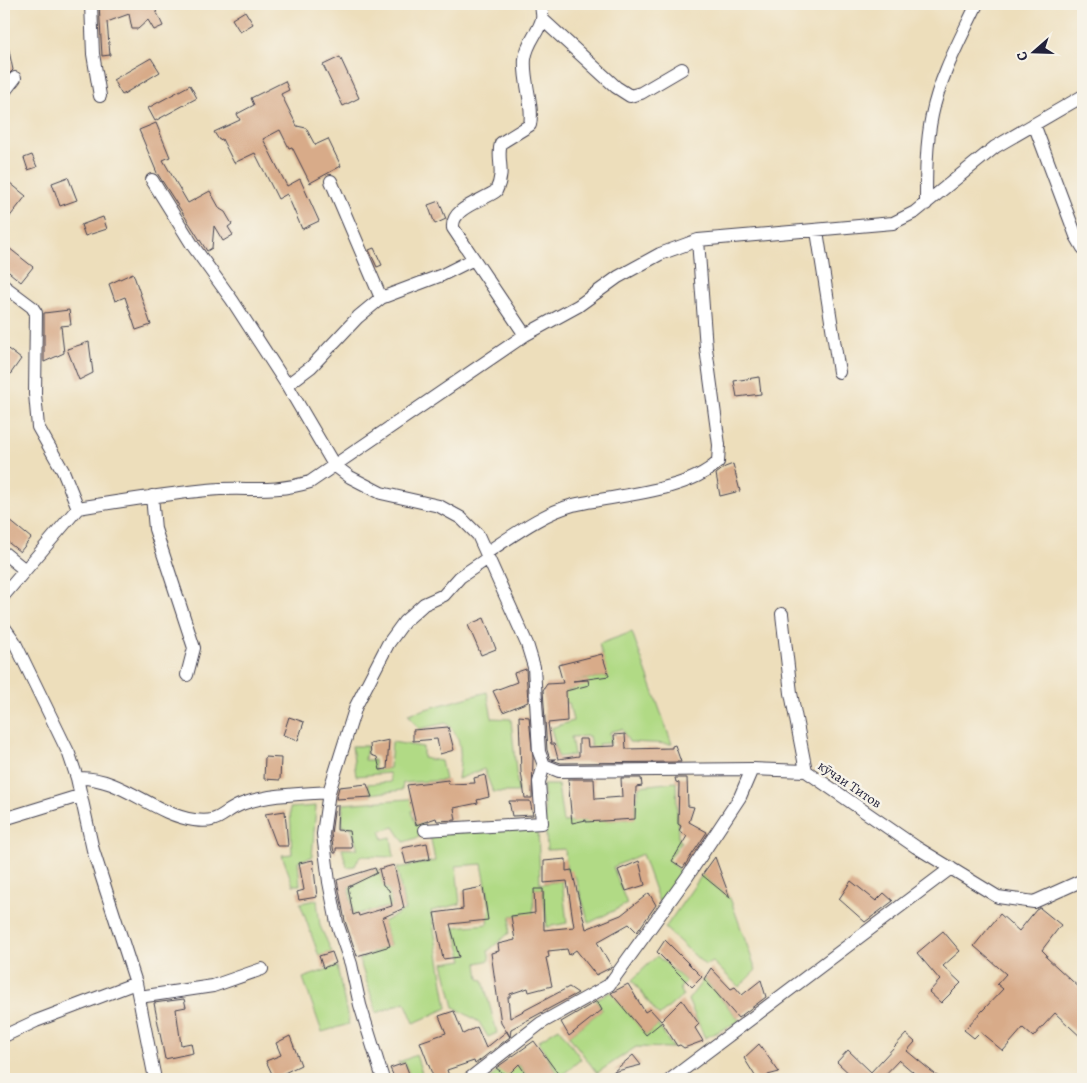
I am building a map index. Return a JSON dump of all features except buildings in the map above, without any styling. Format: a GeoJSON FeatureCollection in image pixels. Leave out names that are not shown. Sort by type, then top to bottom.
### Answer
{"type":"FeatureCollection","features":[{"type":"Feature","properties":{"kind":"street"},"geometry":{"type":"LineString","coordinates":[[91,4],[93,54],[100,96]]}},
{"type":"Feature","properties":{"kind":"street"},"geometry":{"type":"LineString","coordinates":[[524,335],[453,228],[452,220],[456,213],[496,191],[502,171],[499,148],[501,142],[530,125],[531,118],[524,77],[525,57],[530,40],[542,19],[541,4]]}},
{"type":"Feature","properties":{"kind":"street"},"geometry":{"type":"LineString","coordinates":[[926,204],[927,150],[932,114],[943,76],[977,4]]}},
{"type":"Feature","properties":{"kind":"street"},"geometry":{"type":"LineString","coordinates":[[542,19],[616,87],[630,96],[641,93],[682,69]]}},
{"type":"Feature","properties":{"kind":"street"},"geometry":{"type":"LineString","coordinates":[[4,92],[15,78]]}},
{"type":"Feature","properties":{"kind":"street"},"geometry":{"type":"LineString","coordinates":[[4,595],[78,508],[210,489],[268,490],[289,488],[310,482],[524,335],[578,306],[618,277],[660,254],[698,240],[893,223],[926,204],[995,147],[1083,96]]}},
{"type":"Feature","properties":{"kind":"street"},"geometry":{"type":"LineString","coordinates":[[1034,124],[1076,236],[1083,248]]}},
{"type":"Feature","properties":{"kind":"street"},"geometry":{"type":"LineString","coordinates":[[152,180],[193,246],[232,300],[287,385],[334,465],[350,477],[381,493],[439,506],[461,518],[478,535],[526,644],[534,666],[539,752],[544,765],[539,782],[542,823],[425,830]]}},
{"type":"Feature","properties":{"kind":"street"},"geometry":{"type":"LineString","coordinates":[[331,181],[381,298]]}},
{"type":"Feature","properties":{"kind":"street"},"geometry":{"type":"LineString","coordinates":[[817,231],[839,372]]}},
{"type":"Feature","properties":{"kind":"street"},"geometry":{"type":"LineString","coordinates":[[383,1079],[360,1005],[351,964],[337,923],[329,882],[323,834],[329,792],[356,706],[388,644],[404,622],[424,604],[444,595],[460,577],[487,555],[537,520],[572,506],[679,483],[712,468],[718,462],[719,445],[706,348],[698,240]]}},
{"type":"Feature","properties":{"kind":"street"},"geometry":{"type":"LineString","coordinates":[[287,385],[311,367],[358,317],[381,298],[442,275],[474,259]]}},
{"type":"Feature","properties":{"kind":"street"},"geometry":{"type":"LineString","coordinates":[[4,286],[32,307],[36,313],[35,394],[38,427],[63,471],[78,508]]}},
{"type":"Feature","properties":{"kind":"street"},"geometry":{"type":"LineString","coordinates":[[152,496],[155,529],[194,648],[187,675]]}},
{"type":"Feature","properties":{"kind":"street"},"geometry":{"type":"LineString","coordinates":[[4,553],[25,570]]}},
{"type":"Feature","properties":{"kind":"street"},"geometry":{"type":"LineString","coordinates":[[782,614],[791,693],[806,772]]}},
{"type":"Feature","properties":{"kind":"street"},"geometry":{"type":"LineString","coordinates":[[4,627],[14,641],[69,754],[77,778],[92,850],[136,983],[155,1079]]}},
{"type":"Feature","properties":{"kind":"street","name":"кӯчаи Титов"},"geometry":{"type":"LineString","coordinates":[[544,765],[559,771],[752,769],[806,772],[998,897],[1034,902],[1083,880]]}},
{"type":"Feature","properties":{"kind":"street"},"geometry":{"type":"LineString","coordinates":[[469,1079],[541,1023],[609,984],[687,877],[740,797],[752,769]]}},
{"type":"Feature","properties":{"kind":"street"},"geometry":{"type":"LineString","coordinates":[[77,778],[106,782],[132,791],[176,816],[211,821],[224,816],[243,804],[289,794],[329,792]]}},
{"type":"Feature","properties":{"kind":"street"},"geometry":{"type":"LineString","coordinates":[[4,819],[80,796]]}},
{"type":"Feature","properties":{"kind":"street"},"geometry":{"type":"LineString","coordinates":[[671,1079],[951,868]]}},
{"type":"Feature","properties":{"kind":"street"},"geometry":{"type":"LineString","coordinates":[[139,997],[213,986],[262,969]]}},
{"type":"Feature","properties":{"kind":"street"},"geometry":{"type":"LineString","coordinates":[[4,1036],[36,1021],[136,983]]}},
{"type":"Feature","properties":{"kind":"green space"},"geometry":{"type":"Polygon","coordinates":[[[632,632],[672,744],[629,742],[622,729],[610,732],[611,743],[598,744],[600,751],[592,751],[589,736],[571,737],[574,755],[558,757],[551,728],[573,721],[569,703],[559,702],[557,693],[574,689],[573,681],[608,676],[599,644],[632,632]]]}},
{"type":"Feature","properties":{"kind":"green space"},"geometry":{"type":"Polygon","coordinates":[[[487,692],[492,718],[511,719],[518,792],[493,792],[484,769],[458,779],[460,748],[452,729],[446,723],[419,729],[408,714],[487,692]]]}},
{"type":"Feature","properties":{"kind":"green space"},"geometry":{"type":"Polygon","coordinates":[[[392,742],[423,747],[423,758],[441,761],[445,780],[403,783],[402,790],[371,794],[367,784],[391,782],[389,773],[356,776],[352,746],[367,746],[365,760],[374,760],[375,771],[390,768],[392,742]]]}},
{"type":"Feature","properties":{"kind":"green space"},"geometry":{"type":"Polygon","coordinates":[[[676,782],[678,837],[681,842],[669,860],[682,874],[659,902],[642,854],[613,867],[627,904],[589,923],[575,876],[567,877],[565,849],[547,850],[543,785],[558,785],[563,822],[634,819],[639,786],[676,782]]]}},
{"type":"Feature","properties":{"kind":"green space"},"geometry":{"type":"Polygon","coordinates":[[[447,796],[423,811],[411,811],[416,825],[424,825],[419,837],[404,842],[394,827],[380,831],[383,839],[391,837],[394,857],[360,856],[355,866],[347,867],[342,849],[358,849],[351,827],[342,827],[343,804],[447,796]]]}},
{"type":"Feature","properties":{"kind":"green space"},"geometry":{"type":"Polygon","coordinates":[[[316,806],[312,857],[298,861],[300,885],[293,885],[282,855],[292,854],[290,808],[316,806]]]}},
{"type":"Feature","properties":{"kind":"green space"},"geometry":{"type":"Polygon","coordinates":[[[538,827],[540,884],[562,881],[567,923],[547,927],[543,889],[534,889],[533,930],[524,932],[522,914],[511,916],[509,933],[488,951],[490,960],[477,963],[479,979],[483,980],[497,1033],[488,1037],[479,1022],[454,1007],[443,963],[463,960],[454,927],[488,924],[490,906],[482,864],[456,866],[460,904],[431,911],[447,1008],[414,1023],[405,1002],[377,1013],[359,959],[390,945],[383,922],[405,910],[397,868],[435,861],[430,834],[538,827]]]}},
{"type":"Feature","properties":{"kind":"green space"},"geometry":{"type":"Polygon","coordinates":[[[379,869],[383,885],[389,890],[392,906],[353,915],[349,887],[365,878],[365,871],[379,869]]]}},
{"type":"Feature","properties":{"kind":"green space"},"geometry":{"type":"Polygon","coordinates":[[[702,875],[730,898],[756,970],[739,987],[713,962],[705,965],[665,928],[702,875]]]}},
{"type":"Feature","properties":{"kind":"green space"},"geometry":{"type":"Polygon","coordinates":[[[317,900],[320,926],[332,952],[319,956],[300,903],[317,900]]]}},
{"type":"Feature","properties":{"kind":"green space"},"geometry":{"type":"Polygon","coordinates":[[[657,956],[686,981],[680,988],[683,995],[659,1016],[632,980],[657,956]]]}},
{"type":"Feature","properties":{"kind":"green space"},"geometry":{"type":"Polygon","coordinates":[[[337,966],[349,1024],[322,1032],[303,978],[337,966]]]}},
{"type":"Feature","properties":{"kind":"green space"},"geometry":{"type":"Polygon","coordinates":[[[704,979],[740,1021],[705,1038],[688,1000],[704,979]]]}},
{"type":"Feature","properties":{"kind":"green space"},"geometry":{"type":"Polygon","coordinates":[[[611,992],[646,1035],[658,1025],[673,1048],[636,1047],[597,1073],[569,1036],[602,1010],[596,999],[611,992]]]}},
{"type":"Feature","properties":{"kind":"green space"},"geometry":{"type":"Polygon","coordinates":[[[559,1028],[581,1059],[560,1077],[538,1041],[559,1028]]]}},
{"type":"Feature","properties":{"kind":"green space"},"geometry":{"type":"Polygon","coordinates":[[[416,1055],[424,1079],[411,1079],[405,1063],[397,1063],[416,1055]]]}},
{"type":"Feature","properties":{"kind":"green space"},"geometry":{"type":"Polygon","coordinates":[[[519,1065],[529,1079],[489,1079],[499,1070],[519,1065]]]}}]}
